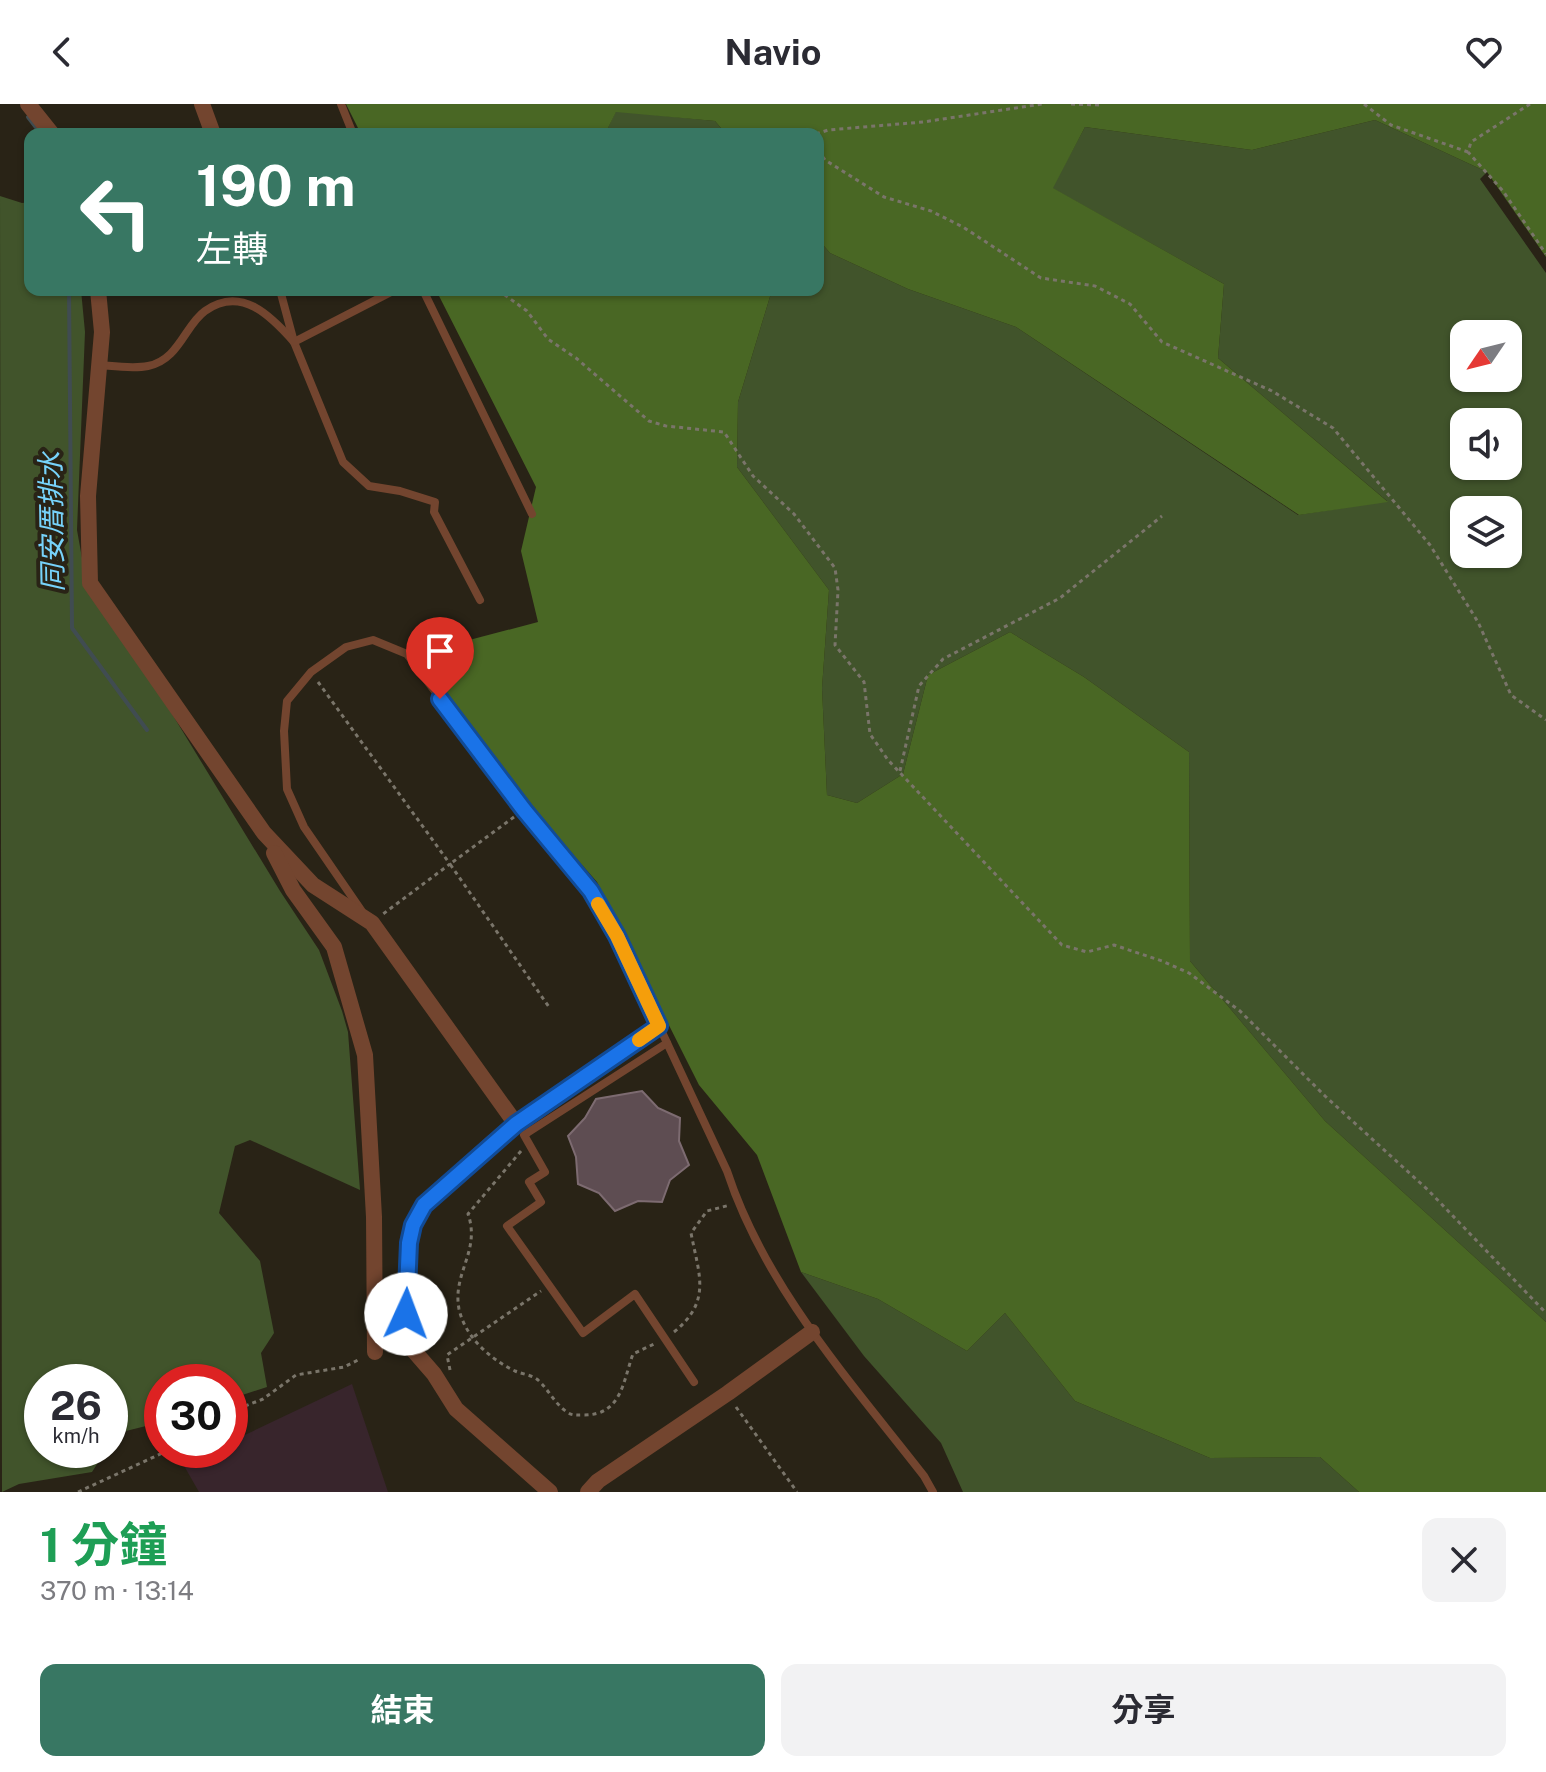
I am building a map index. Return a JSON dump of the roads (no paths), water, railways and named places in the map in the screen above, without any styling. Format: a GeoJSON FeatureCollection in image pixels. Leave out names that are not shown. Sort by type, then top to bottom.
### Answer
{"type":"FeatureCollection","features":[{"type":"Feature","properties":{"kind":"street"},"geometry":{"type":"LineString","coordinates":[[28,104],[47,128]]}},
{"type":"Feature","properties":{"kind":"street"},"geometry":{"type":"LineString","coordinates":[[202,104],[211,128]]}},
{"type":"Feature","properties":{"kind":"street"},"geometry":{"type":"LineString","coordinates":[[99,296],[102,332],[88,496],[90,583],[264,833],[293,890],[334,947],[365,1055],[374,1217],[375,1352]]}},
{"type":"Feature","properties":{"kind":"street"},"geometry":{"type":"LineString","coordinates":[[264,833],[313,885],[372,923],[520,1130]]}},
{"type":"Feature","properties":{"kind":"street"},"geometry":{"type":"LineString","coordinates":[[550,1492],[456,1409],[434,1374],[414,1351],[406,1314],[409,1243],[413,1225],[424,1205],[659,1026]]}},
{"type":"Feature","properties":{"kind":"street"},"geometry":{"type":"LineString","coordinates":[[588,1492],[598,1481],[812,1332]]}},
{"type":"Feature","properties":{"kind":"lane"},"geometry":{"type":"LineString","coordinates":[[341,104],[351,128]]}},
{"type":"Feature","properties":{"kind":"lane"},"geometry":{"type":"LineString","coordinates":[[282,296],[294,342],[343,462],[369,486],[400,491],[435,502],[434,512],[480,600]]}},
{"type":"Feature","properties":{"kind":"lane"},"geometry":{"type":"LineString","coordinates":[[294,342],[383,296]]}},
{"type":"Feature","properties":{"kind":"lane"},"geometry":{"type":"LineString","coordinates":[[426,296],[532,514]]}},
{"type":"Feature","properties":{"kind":"lane"},"geometry":{"type":"LineString","coordinates":[[97,365],[149,366],[168,356],[204,311],[226,302],[242,301],[271,317],[294,342]]}},
{"type":"Feature","properties":{"kind":"lane"},"geometry":{"type":"LineString","coordinates":[[372,923],[304,827],[287,789],[284,731],[287,701],[311,672],[346,647],[373,640],[407,654],[524,810],[591,891],[617,936],[727,1171],[737,1203],[777,1277],[812,1332],[933,1492]]}},
{"type":"Feature","properties":{"kind":"lane"},"geometry":{"type":"LineString","coordinates":[[667,1043],[520,1130],[545,1172],[529,1182],[541,1202],[507,1226],[583,1333],[635,1294],[694,1382]]}},
{"type":"Feature","properties":{"kind":"waterway","name":"同安厝排水"},"geometry":{"type":"LineString","coordinates":[[28,117],[36,128]]}},
{"type":"Feature","properties":{"kind":"waterway","name":"同安厝排水"},"geometry":{"type":"LineString","coordinates":[[69,296],[72,628],[147,730]]}}]}
